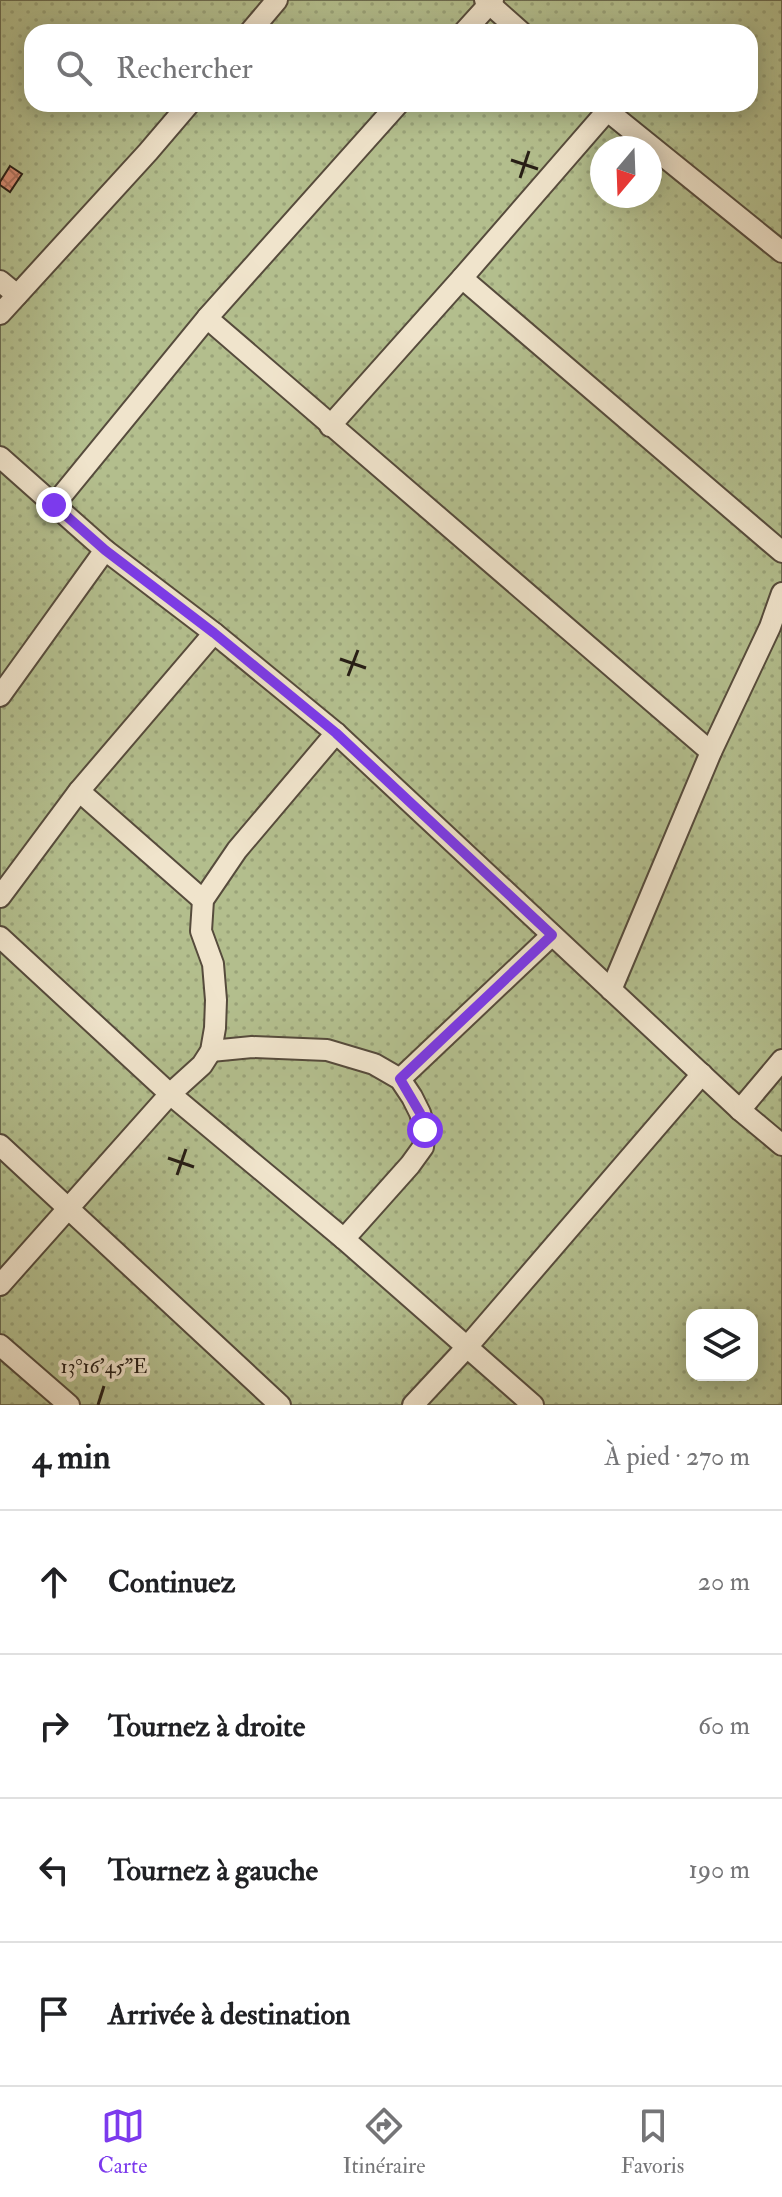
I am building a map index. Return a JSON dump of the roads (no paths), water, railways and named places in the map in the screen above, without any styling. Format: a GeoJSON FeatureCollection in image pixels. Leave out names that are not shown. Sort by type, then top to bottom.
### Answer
{"type":"FeatureCollection","features":[{"type":"Feature","properties":{"kind":"street"},"geometry":{"type":"LineString","coordinates":[[257,24],[277,0]]}},
{"type":"Feature","properties":{"kind":"street"},"geometry":{"type":"LineString","coordinates":[[470,24],[489,1],[513,24]]}},
{"type":"Feature","properties":{"kind":"street"},"geometry":{"type":"LineString","coordinates":[[0,314],[182,112]]}},
{"type":"Feature","properties":{"kind":"street"},"geometry":{"type":"LineString","coordinates":[[54,505],[207,318],[391,112]]}},
{"type":"Feature","properties":{"kind":"street"},"geometry":{"type":"LineString","coordinates":[[330,426],[462,278],[600,112]]}},
{"type":"Feature","properties":{"kind":"street"},"geometry":{"type":"LineString","coordinates":[[608,112],[782,252]]}},
{"type":"Feature","properties":{"kind":"street"},"geometry":{"type":"LineString","coordinates":[[462,278],[782,552]]}},
{"type":"Feature","properties":{"kind":"street"},"geometry":{"type":"LineString","coordinates":[[0,281],[17,295]]}},
{"type":"Feature","properties":{"kind":"street"},"geometry":{"type":"LineString","coordinates":[[207,318],[711,752]]}},
{"type":"Feature","properties":{"kind":"street"},"geometry":{"type":"LineString","coordinates":[[0,457],[105,550],[214,633],[336,733],[740,1110],[782,1145]]}},
{"type":"Feature","properties":{"kind":"street"},"geometry":{"type":"LineString","coordinates":[[0,696],[105,550]]}},
{"type":"Feature","properties":{"kind":"street"},"geometry":{"type":"LineString","coordinates":[[611,990],[711,752],[770,627],[782,593]]}},
{"type":"Feature","properties":{"kind":"street"},"geometry":{"type":"LineString","coordinates":[[0,897],[79,791],[214,633]]}},
{"type":"Feature","properties":{"kind":"street"},"geometry":{"type":"LineString","coordinates":[[0,1285],[170,1094],[202,1065],[211,1051],[216,1000],[213,964],[201,931],[203,900],[237,850],[336,733]]}},
{"type":"Feature","properties":{"kind":"street"},"geometry":{"type":"LineString","coordinates":[[79,791],[203,900]]}},
{"type":"Feature","properties":{"kind":"street"},"geometry":{"type":"LineString","coordinates":[[400,1079],[552,935]]}},
{"type":"Feature","properties":{"kind":"street"},"geometry":{"type":"LineString","coordinates":[[0,937],[170,1094],[344,1239],[533,1405]]}},
{"type":"Feature","properties":{"kind":"street"},"geometry":{"type":"LineString","coordinates":[[211,1051],[252,1047],[327,1050],[374,1064],[400,1079],[420,1113],[425,1130],[423,1147],[344,1239]]}},
{"type":"Feature","properties":{"kind":"street"},"geometry":{"type":"LineString","coordinates":[[740,1110],[782,1060]]}},
{"type":"Feature","properties":{"kind":"street"},"geometry":{"type":"LineString","coordinates":[[413,1405],[467,1347],[702,1074]]}},
{"type":"Feature","properties":{"kind":"street"},"geometry":{"type":"LineString","coordinates":[[0,1145],[280,1405]]}},
{"type":"Feature","properties":{"kind":"street"},"geometry":{"type":"LineString","coordinates":[[0,1345],[69,1405]]}}]}
